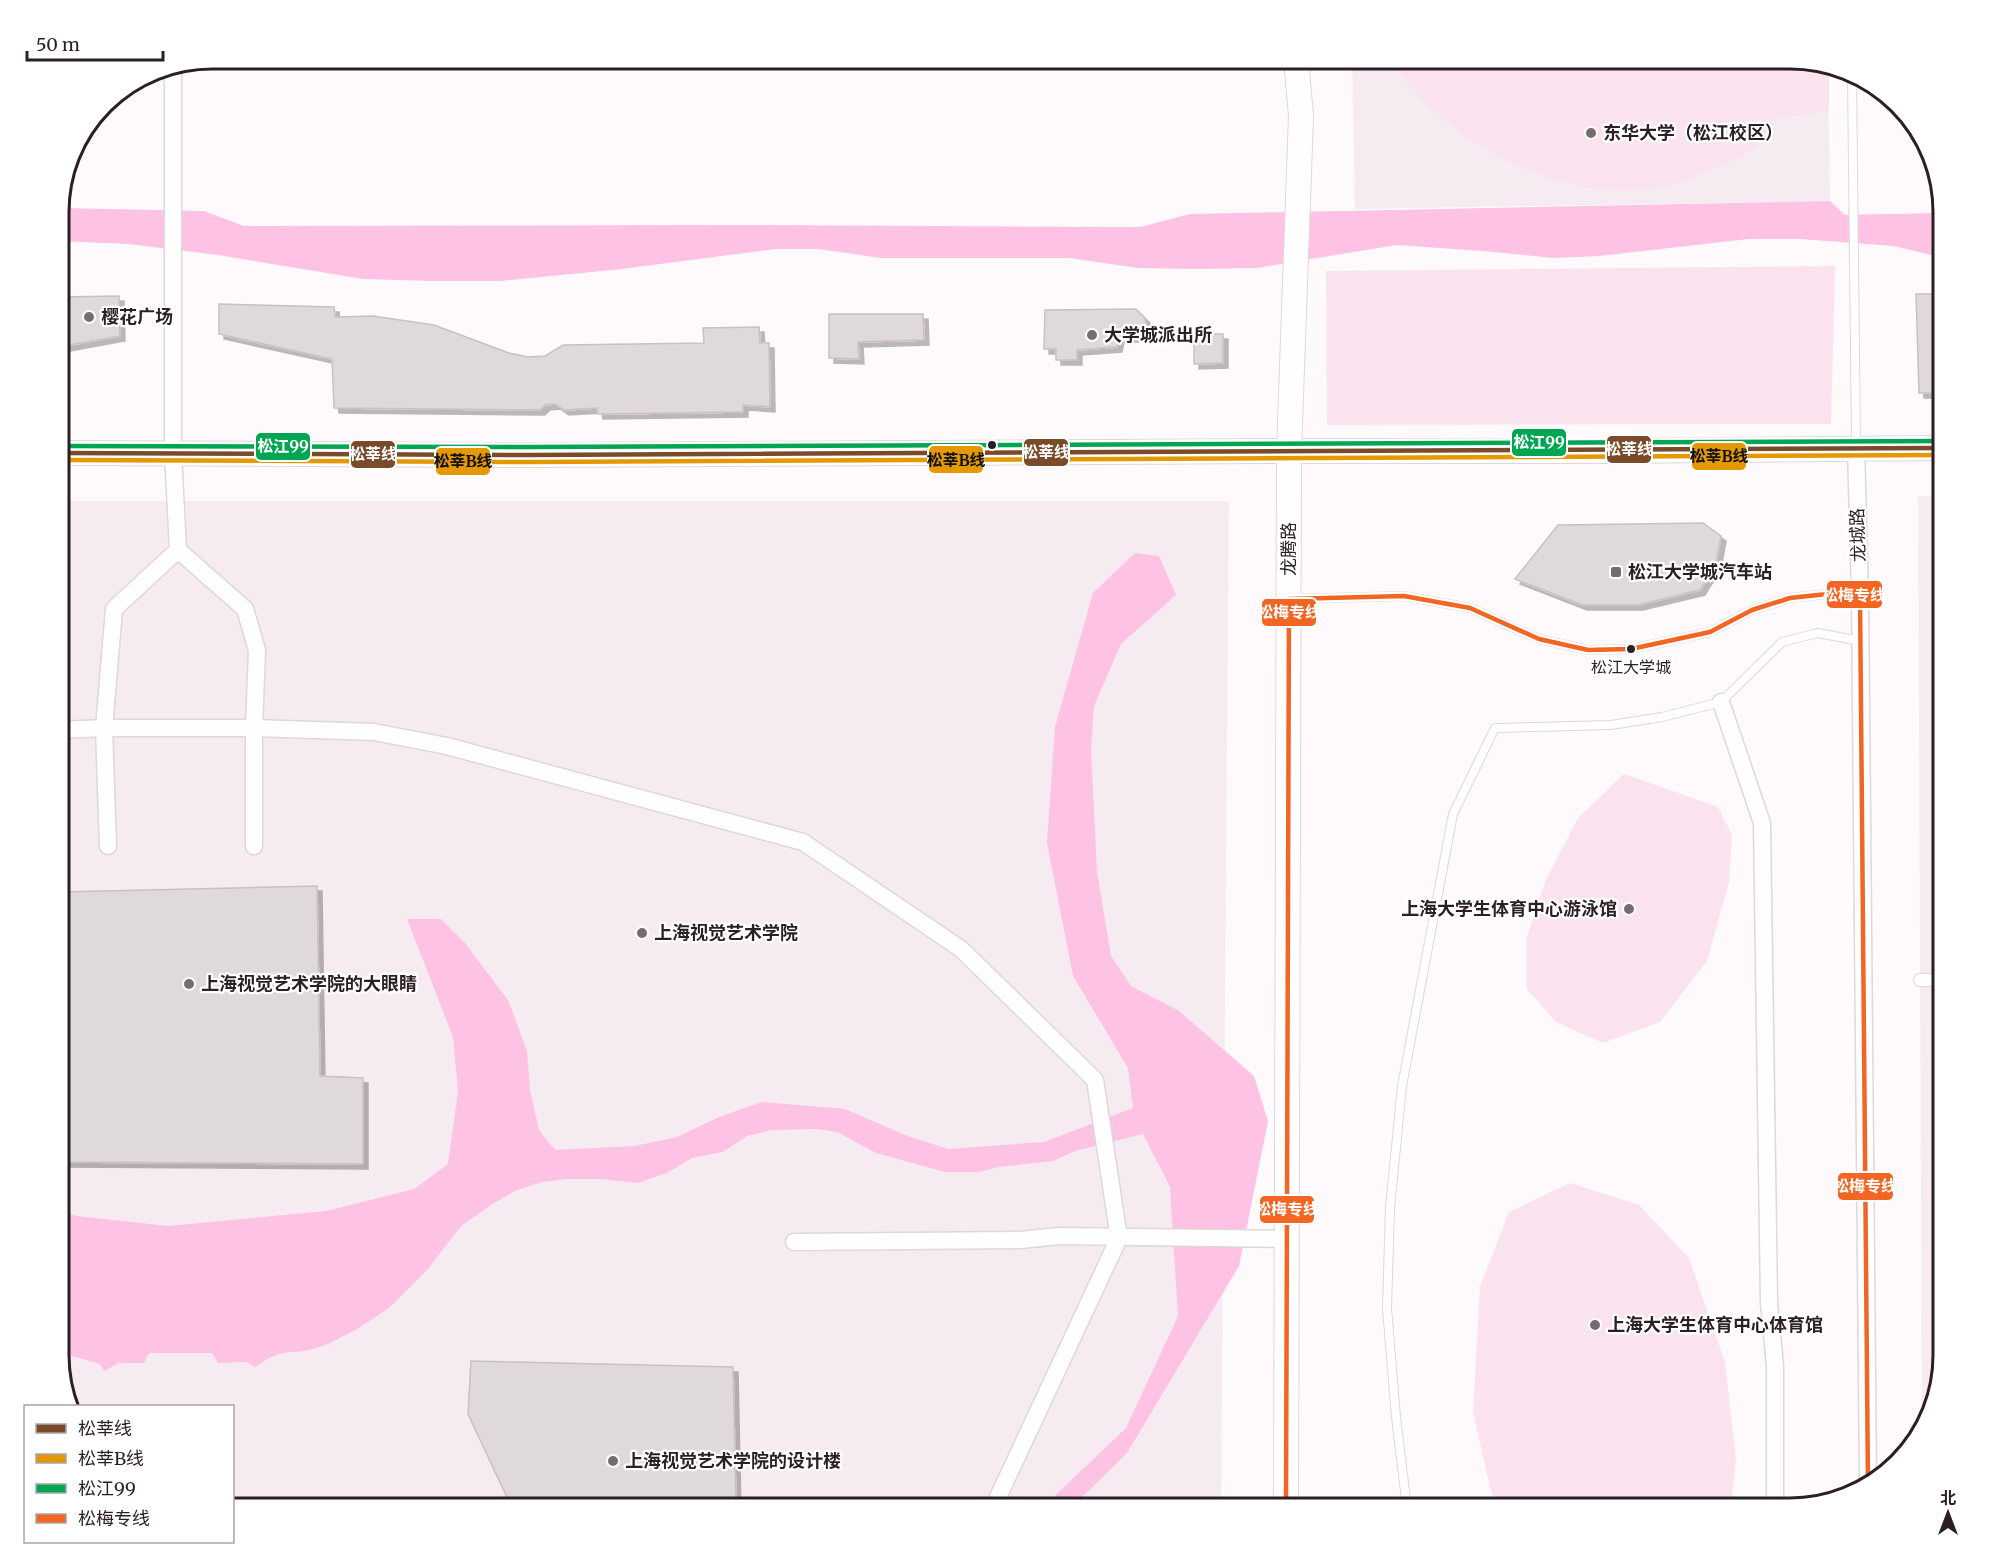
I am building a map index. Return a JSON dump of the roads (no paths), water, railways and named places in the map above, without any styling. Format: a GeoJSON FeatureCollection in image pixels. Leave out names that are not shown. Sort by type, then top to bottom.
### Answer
{"type":"FeatureCollection","features":[{"type":"Feature","properties":{"kind":"main road","name":"龙腾路"},"geometry":{"type":"LineString","coordinates":[[1286,1498],[1289,451],[1300,116],[1297,69]]}},
{"type":"Feature","properties":{"kind":"main road"},"geometry":{"type":"LineString","coordinates":[[69,453],[541,455],[1933,448]]}},
{"type":"Feature","properties":{"kind":"street"},"geometry":{"type":"LineString","coordinates":[[173,75],[173,453],[178,550],[245,609],[257,650],[254,728],[254,846]]}},
{"type":"Feature","properties":{"kind":"street","name":"龙城路"},"geometry":{"type":"LineString","coordinates":[[1856,448],[1860,595],[1868,1475]]}},
{"type":"Feature","properties":{"kind":"street"},"geometry":{"type":"LineString","coordinates":[[108,846],[104,728],[114,609],[178,550]]}},
{"type":"Feature","properties":{"kind":"street"},"geometry":{"type":"LineString","coordinates":[[1721,702],[1762,823],[1769,1303],[1775,1366],[1775,1498]]}},
{"type":"Feature","properties":{"kind":"street"},"geometry":{"type":"LineString","coordinates":[[69,730],[254,728],[374,732],[447,746],[803,842],[961,949],[1095,1080],[1119,1238],[998,1498]]}},
{"type":"Feature","properties":{"kind":"street"},"geometry":{"type":"LineString","coordinates":[[1920,980],[1933,980]]}},
{"type":"Feature","properties":{"kind":"street"},"geometry":{"type":"LineString","coordinates":[[794,1242],[1020,1240],[1059,1236],[1286,1239]]}},
{"type":"Feature","properties":{"kind":"lane"},"geometry":{"type":"LineString","coordinates":[[1852,84],[1856,448]]}},
{"type":"Feature","properties":{"kind":"lane"},"geometry":{"type":"LineString","coordinates":[[1288,599],[1404,596],[1470,608],[1539,639],[1588,650],[1631,649],[1710,632],[1752,610],[1790,598],[1827,594],[1860,595]]}},
{"type":"Feature","properties":{"kind":"lane"},"geometry":{"type":"LineString","coordinates":[[1406,1498],[1387,1308],[1390,1208],[1402,1086],[1453,814],[1496,728],[1611,725],[1662,717],[1721,702],[1782,642],[1818,633],[1860,641]]}},
{"type":"Feature","properties":{"kind":"waterway"},"geometry":{"type":"LineString","coordinates":[[1832,225],[1933,223]]}},
{"type":"Feature","properties":{"kind":"place","name":"东华大学（松江校区）"},"geometry":{"type":"Point","coordinates":[1591,133]}},
{"type":"Feature","properties":{"kind":"place","name":"樱花广场"},"geometry":{"type":"Point","coordinates":[89,317]}},
{"type":"Feature","properties":{"kind":"place","name":"大学城派出所"},"geometry":{"type":"Point","coordinates":[1092,335]}},
{"type":"Feature","properties":{"kind":"place","name":"松江大学城汽车站"},"geometry":{"type":"Point","coordinates":[1616,572]}},
{"type":"Feature","properties":{"kind":"place","name":"松江大学城"},"geometry":{"type":"Point","coordinates":[1631,649]}},
{"type":"Feature","properties":{"kind":"place","name":"上海大学生体育中心游泳馆"},"geometry":{"type":"Point","coordinates":[1629,909]}},
{"type":"Feature","properties":{"kind":"place","name":"上海视觉艺术学院"},"geometry":{"type":"Point","coordinates":[642,933]}},
{"type":"Feature","properties":{"kind":"place","name":"上海视觉艺术学院的大眼睛"},"geometry":{"type":"Point","coordinates":[189,984]}},
{"type":"Feature","properties":{"kind":"place","name":"上海大学生体育中心体育馆"},"geometry":{"type":"Point","coordinates":[1595,1325]}},
{"type":"Feature","properties":{"kind":"place","name":"上海视觉艺术学院的设计楼"},"geometry":{"type":"Point","coordinates":[613,1461]}}]}
